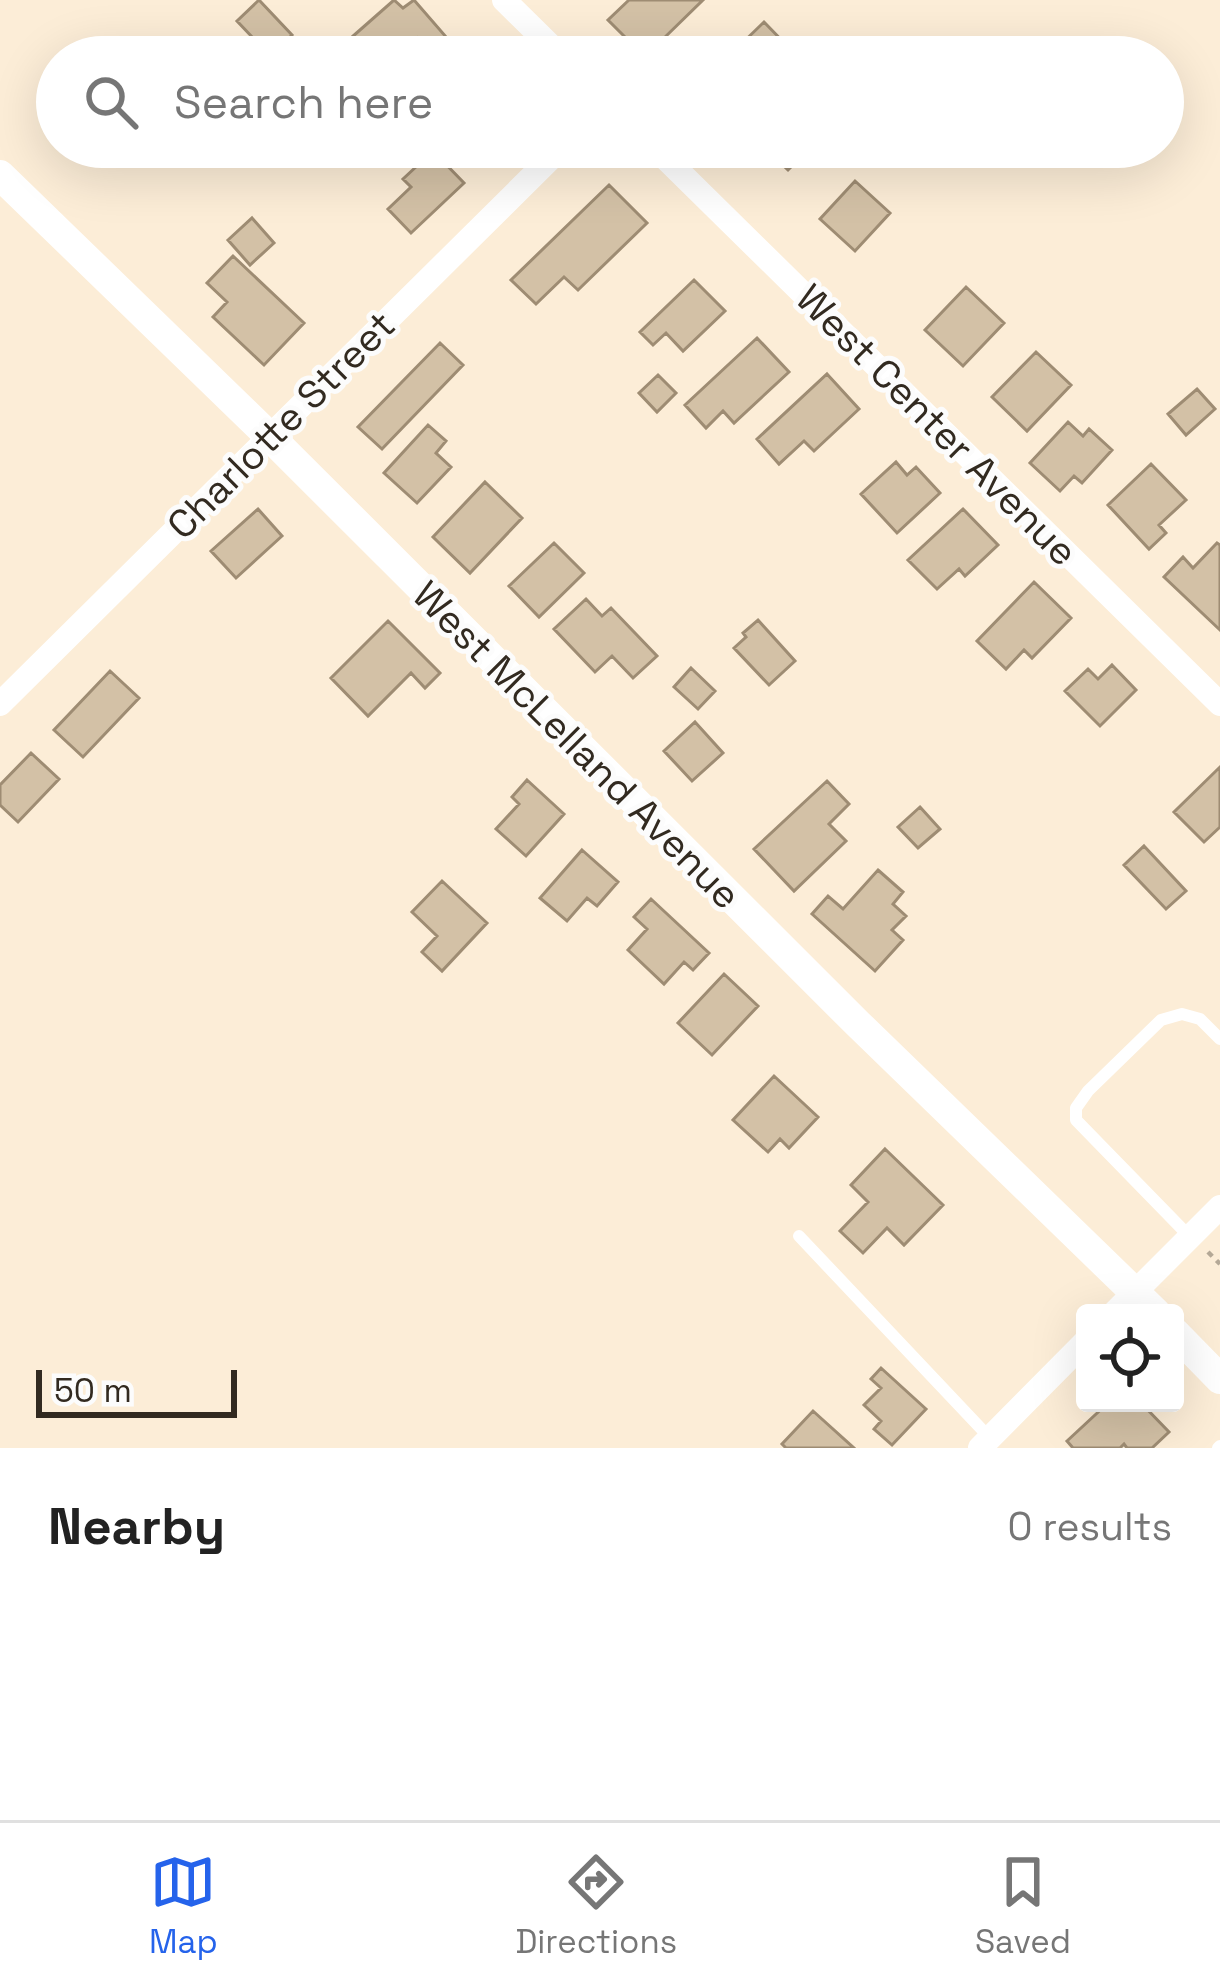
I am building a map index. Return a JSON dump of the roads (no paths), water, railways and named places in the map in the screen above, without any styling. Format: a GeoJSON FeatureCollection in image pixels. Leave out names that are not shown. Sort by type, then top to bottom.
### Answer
{"type":"FeatureCollection","features":[{"type":"Feature","properties":{"kind":"street"},"geometry":{"type":"LineString","coordinates":[[505,0],[541,36]]}},
{"type":"Feature","properties":{"kind":"street","name":"Charlotte Street"},"geometry":{"type":"LineString","coordinates":[[0,704],[541,168]]}},
{"type":"Feature","properties":{"kind":"street","name":"West Center Avenue"},"geometry":{"type":"LineString","coordinates":[[675,168],[1220,704]]}},
{"type":"Feature","properties":{"kind":"street","name":"West McLelland Avenue"},"geometry":{"type":"LineString","coordinates":[[0,175],[270,436],[1133,1304]]}},
{"type":"Feature","properties":{"kind":"street"},"geometry":{"type":"LineString","coordinates":[[1137,1304],[1197,1242],[1220,1207]]}},
{"type":"Feature","properties":{"kind":"street"},"geometry":{"type":"LineString","coordinates":[[1184,1342],[1220,1379]]}},
{"type":"Feature","properties":{"kind":"street"},"geometry":{"type":"LineString","coordinates":[[985,1443],[1076,1351]]}},
{"type":"Feature","properties":{"kind":"lane"},"geometry":{"type":"LineString","coordinates":[[1197,1242],[1076,1120],[1076,1108],[1161,1021],[1182,1014],[1200,1019],[1220,1039]]}},
{"type":"Feature","properties":{"kind":"lane"},"geometry":{"type":"LineString","coordinates":[[799,1237],[985,1443]]}}]}
